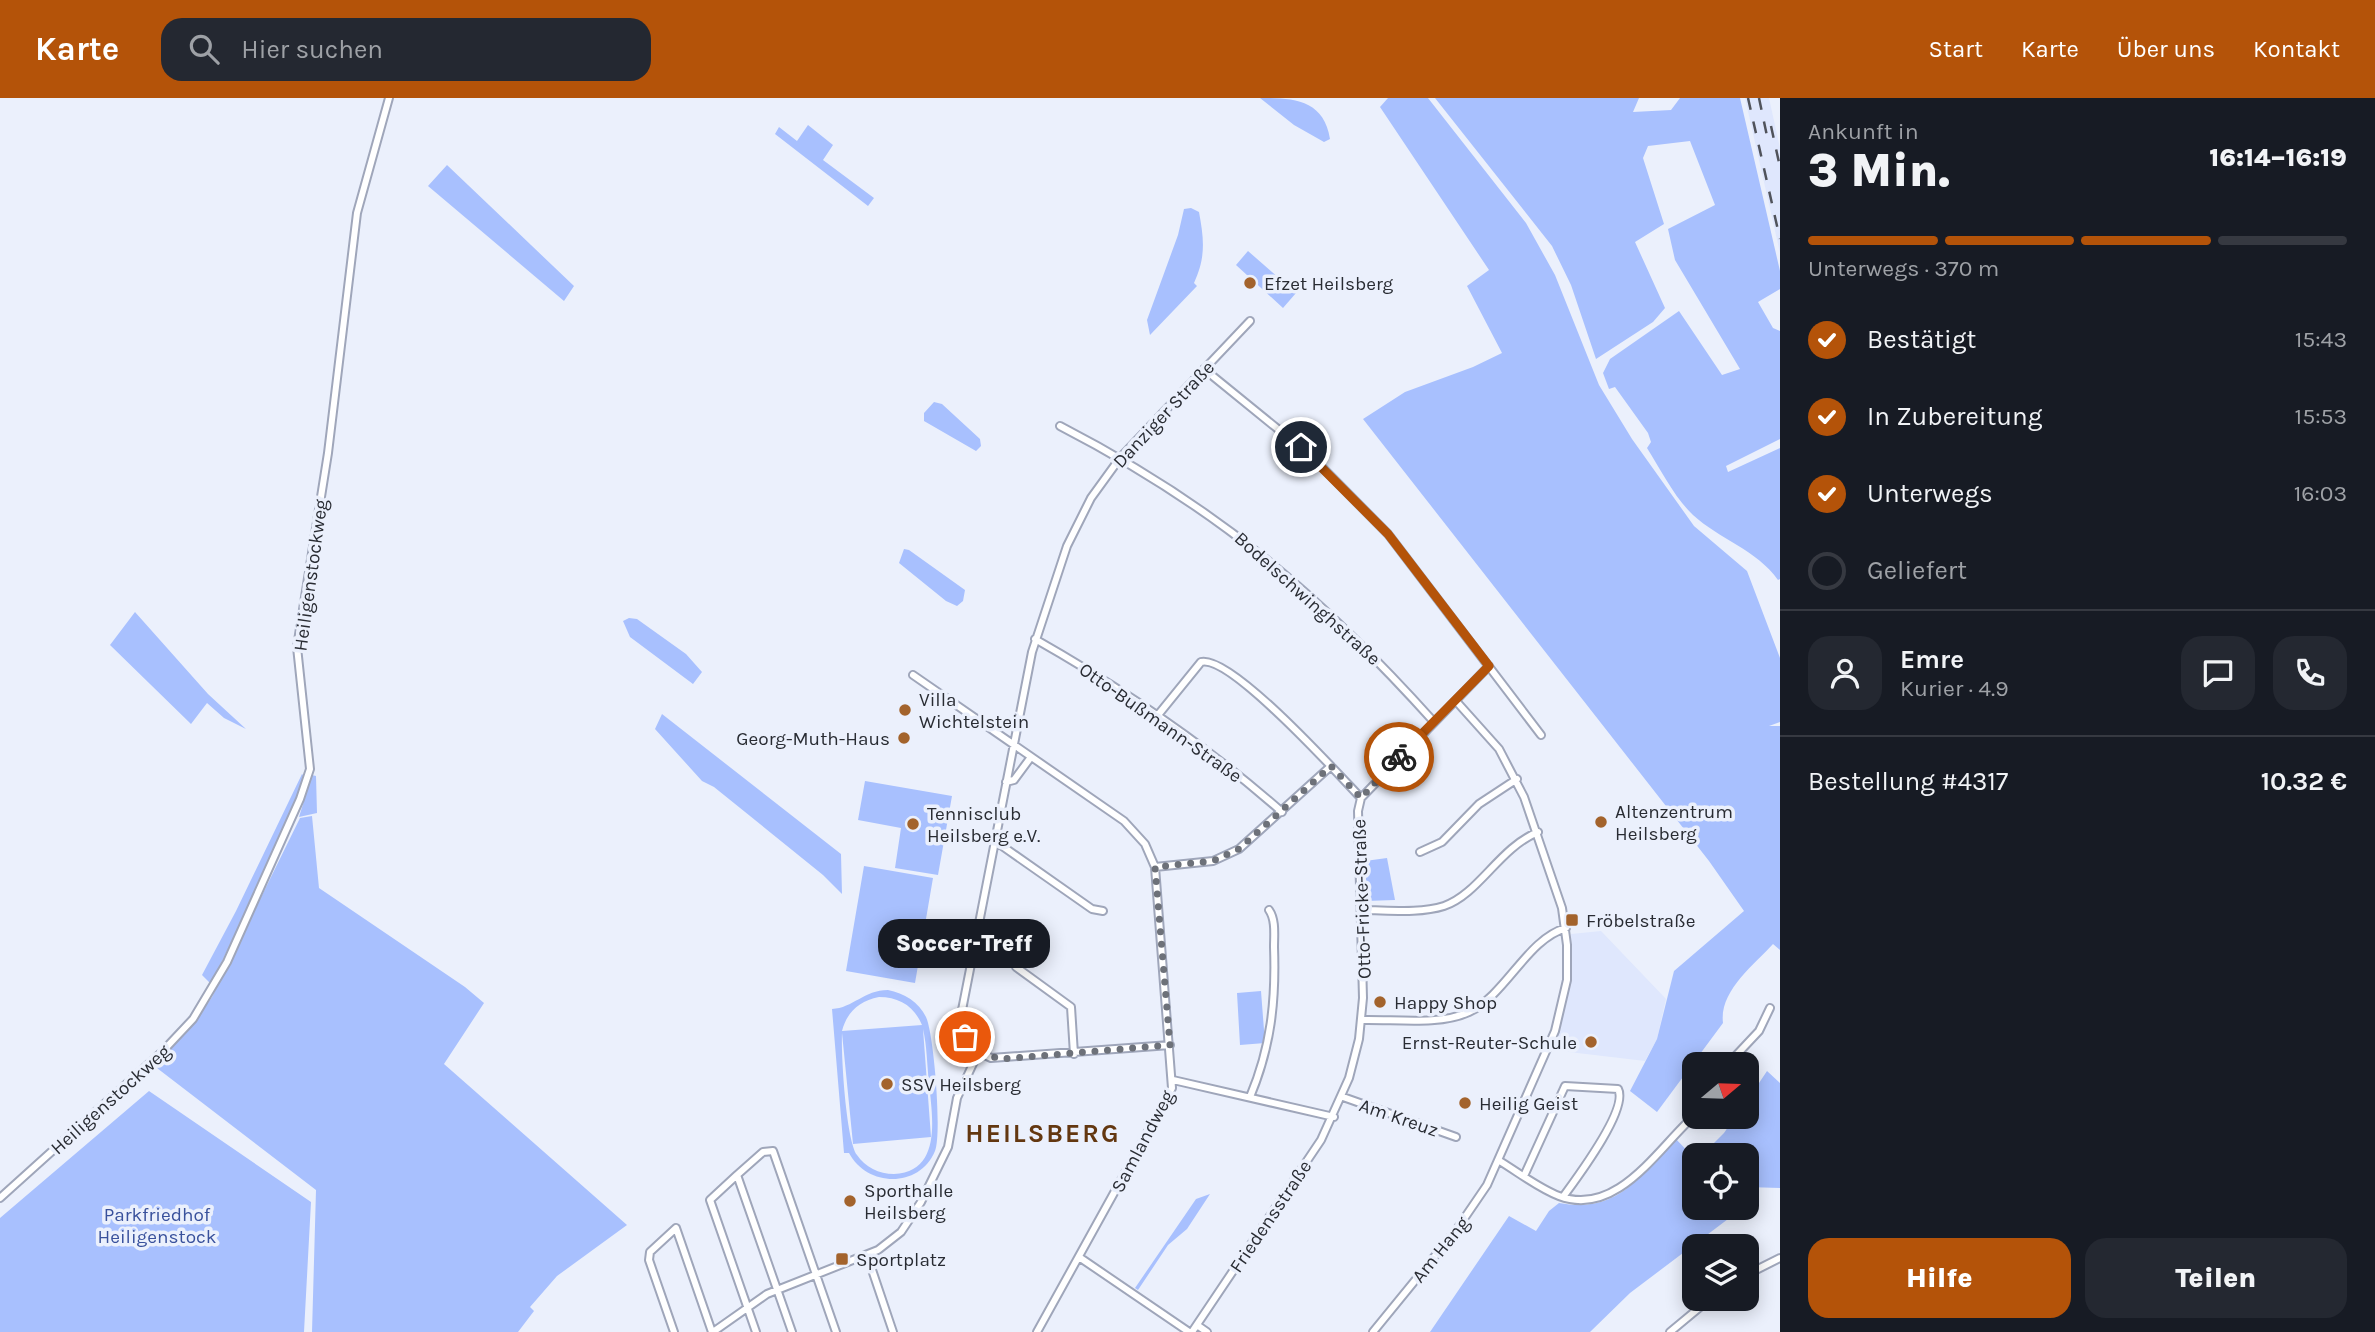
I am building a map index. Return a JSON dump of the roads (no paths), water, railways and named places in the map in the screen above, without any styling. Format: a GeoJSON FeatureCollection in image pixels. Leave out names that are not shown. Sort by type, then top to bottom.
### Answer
{"type":"FeatureCollection","features":[{"type":"Feature","properties":{"kind":"street","name":"Heiligenstockweg"},"geometry":{"type":"LineString","coordinates":[[0,1198],[162,1052],[193,1019],[227,962],[300,799],[310,769],[297,647],[328,453],[357,213],[389,98]]}},
{"type":"Feature","properties":{"kind":"street","name":"Danziger Straße"},"geometry":{"type":"LineString","coordinates":[[978,1053],[965,1037],[962,1010],[1035,639],[1072,534],[1091,498],[1120,458],[1250,321]]}},
{"type":"Feature","properties":{"kind":"street"},"geometry":{"type":"LineString","coordinates":[[1204,369],[1301,447],[1367,512],[1423,577],[1541,735]]}},
{"type":"Feature","properties":{"kind":"street","name":"Bodelschwinghstraße"},"geometry":{"type":"LineString","coordinates":[[1060,426],[1120,458],[1220,521],[1286,573],[1360,640],[1434,722]]}},
{"type":"Feature","properties":{"kind":"street","name":"Otto-Bußmann-Straße"},"geometry":{"type":"LineString","coordinates":[[1035,639],[1158,715],[1235,771],[1282,812]]}},
{"type":"Feature","properties":{"kind":"street"},"geometry":{"type":"LineString","coordinates":[[1158,715],[1197,666],[1211,661],[1260,697],[1361,798]]}},
{"type":"Feature","properties":{"kind":"street","name":"Otto-Fricke-Straße"},"geometry":{"type":"LineString","coordinates":[[1343,1097],[1362,1020],[1362,910],[1358,811],[1361,798],[1489,666]]}},
{"type":"Feature","properties":{"kind":"street","name":"Samlandweg"},"geometry":{"type":"LineString","coordinates":[[913,675],[1124,821],[1145,844],[1155,867],[1173,1080],[1166,1103],[1037,1332]]}},
{"type":"Feature","properties":{"kind":"street","name":"Am Hang"},"geometry":{"type":"LineString","coordinates":[[1373,1332],[1471,1211],[1498,1160],[1558,1021],[1567,980],[1566,928],[1558,891],[1517,779],[1493,740],[1456,701]]}},
{"type":"Feature","properties":{"kind":"street"},"geometry":{"type":"LineString","coordinates":[[1006,782],[1014,780],[1031,757]]}},
{"type":"Feature","properties":{"kind":"street"},"geometry":{"type":"LineString","coordinates":[[1155,867],[1219,859],[1249,842],[1331,766]]}},
{"type":"Feature","properties":{"kind":"street"},"geometry":{"type":"LineString","coordinates":[[1420,852],[1442,842],[1472,810],[1517,779]]}},
{"type":"Feature","properties":{"kind":"street"},"geometry":{"type":"LineString","coordinates":[[1362,910],[1446,905],[1468,890],[1509,849],[1538,832]]}},
{"type":"Feature","properties":{"kind":"street"},"geometry":{"type":"LineString","coordinates":[[995,841],[1092,909],[1103,911]]}},
{"type":"Feature","properties":{"kind":"street"},"geometry":{"type":"LineString","coordinates":[[1250,1097],[1265,1060],[1273,1025],[1275,956],[1273,916],[1269,910]]}},
{"type":"Feature","properties":{"kind":"street"},"geometry":{"type":"LineString","coordinates":[[1362,1020],[1451,1018],[1471,1012],[1486,1001],[1550,934],[1566,928]]}},
{"type":"Feature","properties":{"kind":"street"},"geometry":{"type":"LineString","coordinates":[[1016,967],[1068,1002],[1072,1010],[1074,1054]]}},
{"type":"Feature","properties":{"kind":"street"},"geometry":{"type":"LineString","coordinates":[[1739,1052],[1759,1031],[1770,1007]]}},
{"type":"Feature","properties":{"kind":"street"},"geometry":{"type":"LineString","coordinates":[[674,1332],[649,1255],[676,1228],[713,1332],[747,1306],[778,1289],[867,1255],[885,1246],[901,1232],[927,1191],[951,1138],[955,1107],[978,1053],[1002,1059],[1170,1045]]}},
{"type":"Feature","properties":{"kind":"street"},"geometry":{"type":"LineString","coordinates":[[1173,1080],[1334,1117]]}},
{"type":"Feature","properties":{"kind":"street"},"geometry":{"type":"LineString","coordinates":[[1524,1176],[1565,1086],[1616,1088],[1620,1093],[1620,1100],[1598,1147],[1563,1197]]}},
{"type":"Feature","properties":{"kind":"street","name":"Friedensstraße"},"geometry":{"type":"LineString","coordinates":[[1190,1332],[1334,1117],[1343,1097]]}},
{"type":"Feature","properties":{"kind":"street","name":"Am Kreuz"},"geometry":{"type":"LineString","coordinates":[[1343,1097],[1456,1137]]}},
{"type":"Feature","properties":{"kind":"street"},"geometry":{"type":"LineString","coordinates":[[1498,1160],[1563,1197],[1590,1199],[1620,1188],[1682,1128]]}},
{"type":"Feature","properties":{"kind":"street"},"geometry":{"type":"LineString","coordinates":[[756,1332],[710,1200],[763,1152],[773,1151],[836,1332]]}},
{"type":"Feature","properties":{"kind":"street"},"geometry":{"type":"LineString","coordinates":[[737,1175],[792,1332]]}},
{"type":"Feature","properties":{"kind":"street"},"geometry":{"type":"LineString","coordinates":[[867,1255],[893,1332]]}},
{"type":"Feature","properties":{"kind":"street"},"geometry":{"type":"LineString","coordinates":[[1079,1257],[1190,1332]]}},
{"type":"Feature","properties":{"kind":"street"},"geometry":{"type":"LineString","coordinates":[[1759,1268],[1780,1258]]}},
{"type":"Feature","properties":{"kind":"street"},"geometry":{"type":"LineString","coordinates":[[1670,1332],[1695,1311]]}},
{"type":"Feature","properties":{"kind":"street"},"geometry":{"type":"LineString","coordinates":[[1197,1325],[1207,1332]]}},
{"type":"Feature","properties":{"kind":"railway"},"geometry":{"type":"LineString","coordinates":[[1748,98],[1780,239]]}},
{"type":"Feature","properties":{"kind":"railway"},"geometry":{"type":"LineString","coordinates":[[1759,98],[1767,136]]}},
{"type":"Feature","properties":{"kind":"railway"},"geometry":{"type":"LineString","coordinates":[[1771,126],[1780,167]]}},
{"type":"Feature","properties":{"kind":"place","name":"Efzet Heilsberg"},"geometry":{"type":"Point","coordinates":[1250,283]}},
{"type":"Feature","properties":{"kind":"place","name":"Villa Wichtelstein"},"geometry":{"type":"Point","coordinates":[905,710]}},
{"type":"Feature","properties":{"kind":"place","name":"Georg-Muth-Haus"},"geometry":{"type":"Point","coordinates":[904,738]}},
{"type":"Feature","properties":{"kind":"place","name":"Altenzentrum Heilsberg"},"geometry":{"type":"Point","coordinates":[1601,822]}},
{"type":"Feature","properties":{"kind":"place","name":"Tennisclub Heilsberg e.V."},"geometry":{"type":"Point","coordinates":[913,824]}},
{"type":"Feature","properties":{"kind":"place","name":"Fröbelstraße"},"geometry":{"type":"Point","coordinates":[1572,920]}},
{"type":"Feature","properties":{"kind":"place","name":"Happy Shop"},"geometry":{"type":"Point","coordinates":[1380,1002]}},
{"type":"Feature","properties":{"kind":"place","name":"Soccer-Treff"},"geometry":{"type":"Point","coordinates":[965,1037]}},
{"type":"Feature","properties":{"kind":"place","name":"Ernst-Reuter-Schule"},"geometry":{"type":"Point","coordinates":[1591,1042]}},
{"type":"Feature","properties":{"kind":"place","name":"SSV Heilsberg"},"geometry":{"type":"Point","coordinates":[887,1084]}},
{"type":"Feature","properties":{"kind":"place","name":"Heilig Geist"},"geometry":{"type":"Point","coordinates":[1465,1103]}},
{"type":"Feature","properties":{"kind":"place","name":"Sporthalle Heilsberg"},"geometry":{"type":"Point","coordinates":[850,1201]}},
{"type":"Feature","properties":{"kind":"place","name":"Sportplatz"},"geometry":{"type":"Point","coordinates":[842,1259]}},
{"type":"Feature","properties":{"kind":"district","name":"HEILSBERG"},"geometry":{"type":"Point","coordinates":[1043,1133]}},
{"type":"Feature","properties":{"kind":"park label","name":"Parkfriedhof Heiligenstock"},"geometry":{"type":"Point","coordinates":[157,1225]}}]}
